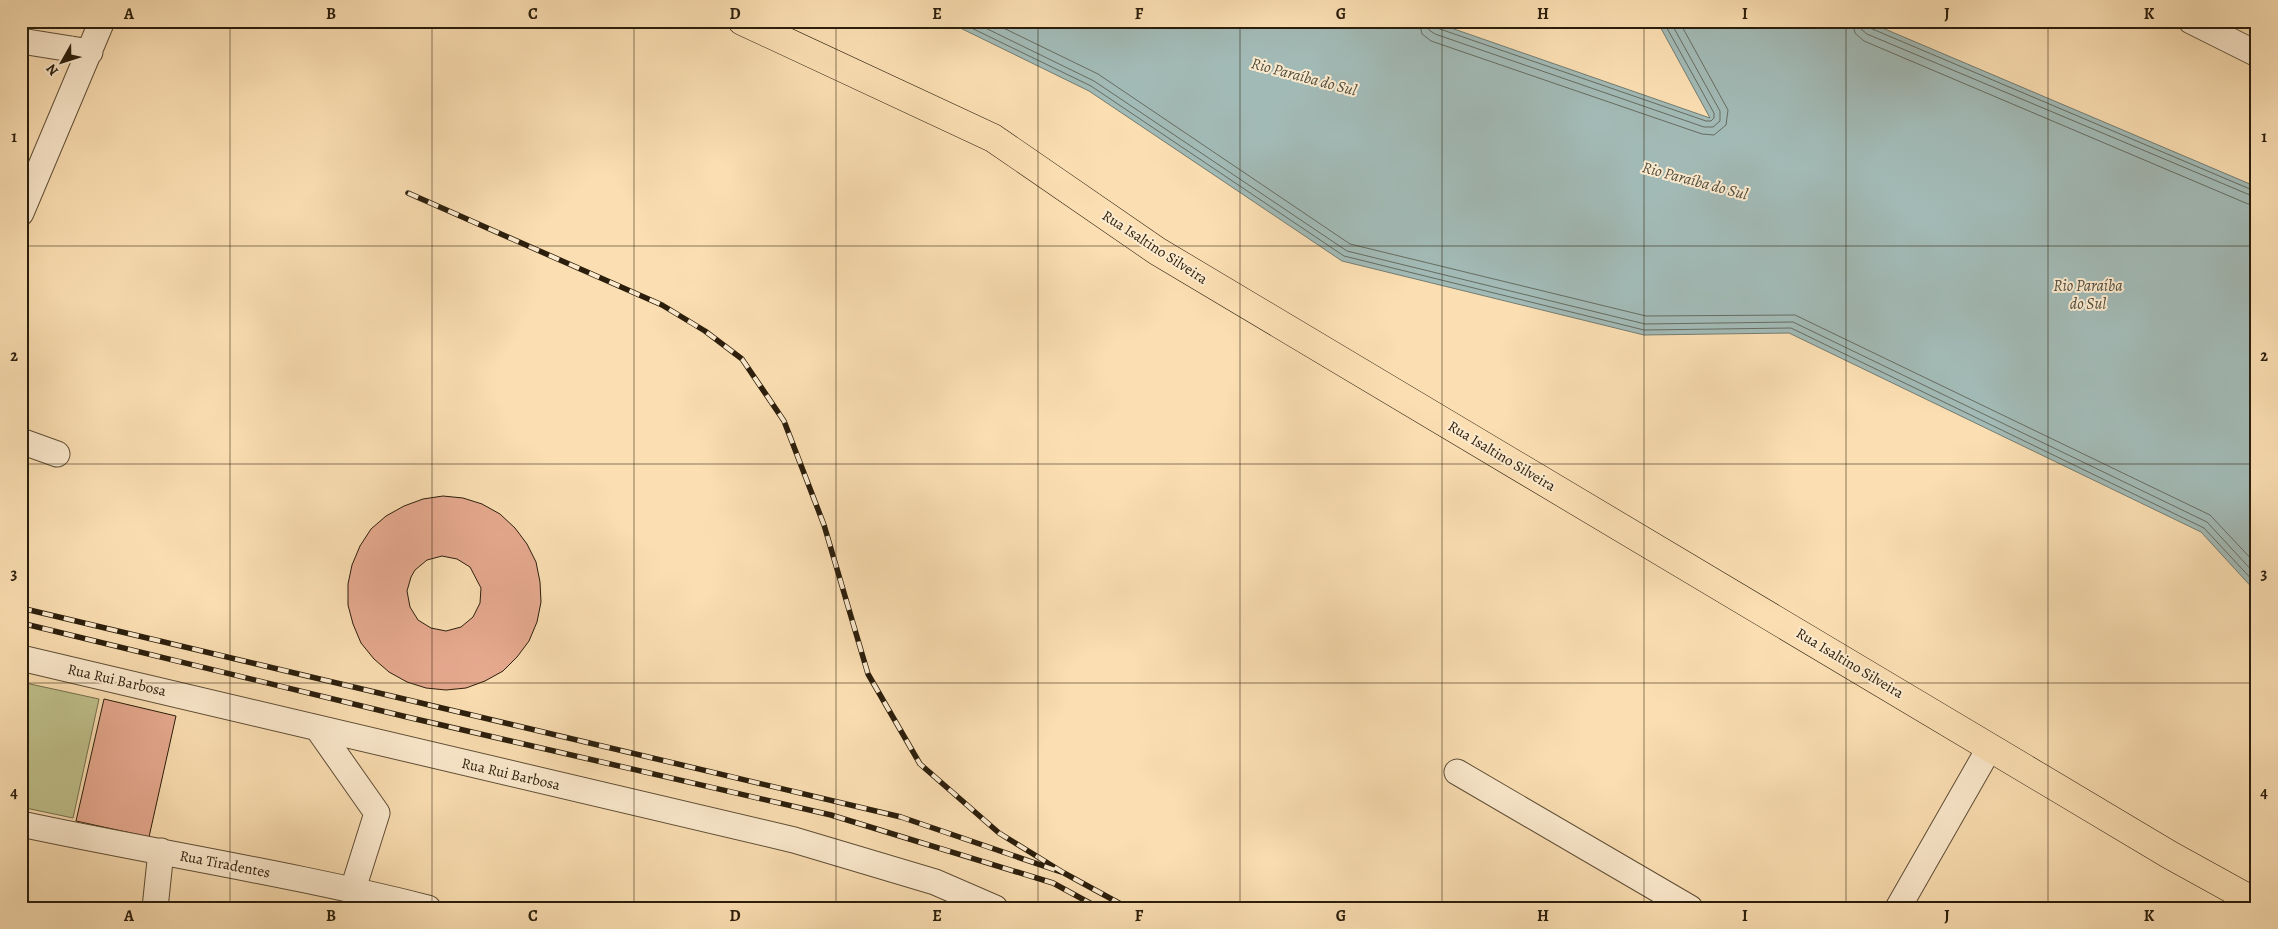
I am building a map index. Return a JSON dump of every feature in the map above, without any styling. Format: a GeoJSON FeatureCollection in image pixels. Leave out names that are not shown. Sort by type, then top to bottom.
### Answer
{"type":"FeatureCollection","features":[{"type":"Feature","properties":{"kind":"main road","name":"Rua Isaltino Silveira"},"geometry":{"type":"LineString","coordinates":[[742,21],[993,138],[1029,161],[1157,252],[2170,855],[2257,903]]}},
{"type":"Feature","properties":{"kind":"street"},"geometry":{"type":"LineString","coordinates":[[21,213],[102,21]]}},
{"type":"Feature","properties":{"kind":"street"},"geometry":{"type":"LineString","coordinates":[[2191,21],[2257,54]]}},
{"type":"Feature","properties":{"kind":"street"},"geometry":{"type":"LineString","coordinates":[[21,41],[90,52]]}},
{"type":"Feature","properties":{"kind":"street"},"geometry":{"type":"LineString","coordinates":[[21,441],[57,454]]}},
{"type":"Feature","properties":{"kind":"street","name":"Rua Rui Barbosa"},"geometry":{"type":"LineString","coordinates":[[21,658],[794,840],[935,882],[995,908]]}},
{"type":"Feature","properties":{"kind":"street"},"geometry":{"type":"LineString","coordinates":[[318,729],[377,813],[353,889]]}},
{"type":"Feature","properties":{"kind":"street"},"geometry":{"type":"LineString","coordinates":[[1898,908],[1990,747]]}},
{"type":"Feature","properties":{"kind":"street"},"geometry":{"type":"LineString","coordinates":[[1457,772],[1690,908]]}},
{"type":"Feature","properties":{"kind":"street","name":"Rua Tiradentes"},"geometry":{"type":"LineString","coordinates":[[21,824],[353,889],[428,908]]}},
{"type":"Feature","properties":{"kind":"street"},"geometry":{"type":"LineString","coordinates":[[155,908],[161,851]]}},
{"type":"Feature","properties":{"kind":"green space"},"geometry":{"type":"Polygon","coordinates":[[[21,682],[99,699],[73,818],[21,807],[21,682]]]}},
{"type":"Feature","properties":{"kind":"water","name":"Rio Paraíba do Sul"},"geometry":{"type":"Polygon","coordinates":[[[946,21],[1431,21],[1710,118],[1657,21],[1866,21],[2257,187],[2257,593],[2201,532],[1789,333],[1644,335],[1342,261],[1089,91],[946,21]]]}},
{"type":"Feature","properties":{"kind":"building"},"geometry":{"type":"Polygon","coordinates":[[[443,496],[463,498],[482,504],[500,514],[515,528],[527,544],[536,562],[541,602],[537,622],[529,641],[503,671],[485,681],[466,688],[446,690],[426,688],[407,682],[389,672],[374,659],[361,643],[348,605],[348,584],[352,565],[360,546],[371,529],[386,516],[404,506],[423,499],[443,496]],[[442,556],[427,560],[415,570],[411,577],[407,591],[410,607],[418,620],[431,628],[446,631],[461,627],[473,617],[480,603],[481,588],[470,567],[457,559],[442,556]]]}},
{"type":"Feature","properties":{"kind":"building"},"geometry":{"type":"Polygon","coordinates":[[[104,699],[176,716],[149,837],[76,821],[104,699]]]}},
{"type":"Feature","properties":{"kind":"railway"},"geometry":{"type":"LineString","coordinates":[[408,193],[662,305],[705,331],[742,359],[784,421],[824,525],[868,674],[920,764],[999,833],[1064,873],[1128,908]]}},
{"type":"Feature","properties":{"kind":"railway"},"geometry":{"type":"LineString","coordinates":[[21,608],[901,817],[1064,873]]}},
{"type":"Feature","properties":{"kind":"railway"},"geometry":{"type":"LineString","coordinates":[[21,623],[407,717],[831,815],[1053,883],[1099,908]]}}]}
